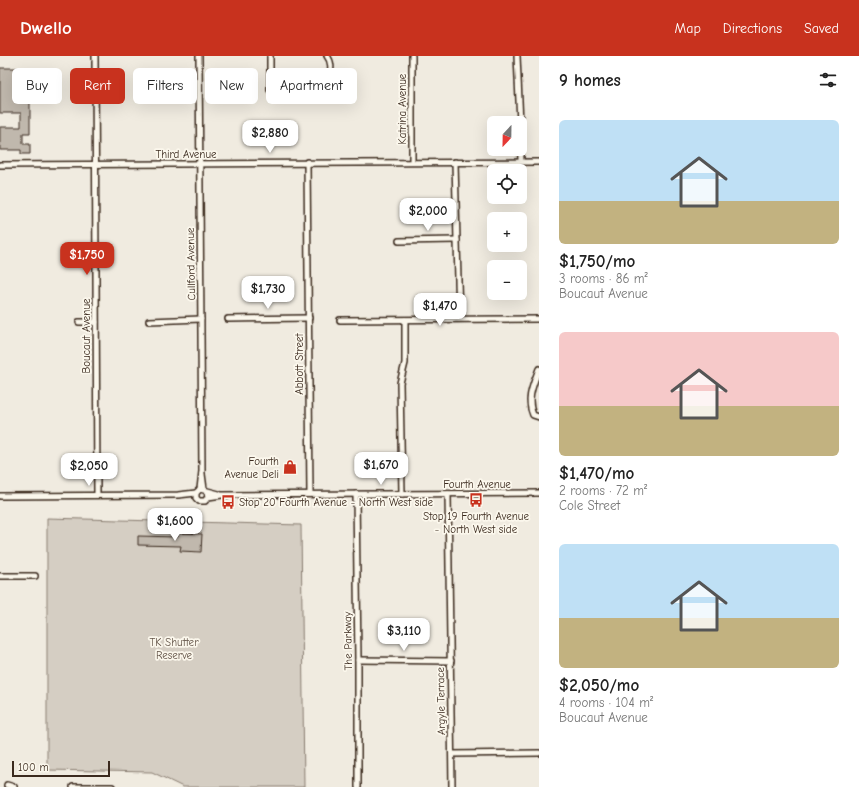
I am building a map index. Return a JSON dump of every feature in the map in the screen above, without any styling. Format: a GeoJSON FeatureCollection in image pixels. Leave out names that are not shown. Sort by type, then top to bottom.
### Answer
{"type":"FeatureCollection","features":[{"type":"Feature","properties":{"kind":"street","name":"Boucaut Avenue"},"geometry":{"type":"LineString","coordinates":[[95,56],[94,164],[97,495]]}},
{"type":"Feature","properties":{"kind":"street","name":"Cullford Avenue"},"geometry":{"type":"LineString","coordinates":[[199,56],[202,493]]}},
{"type":"Feature","properties":{"kind":"street"},"geometry":{"type":"LineString","coordinates":[[270,56],[270,90],[273,94],[315,96],[324,95],[328,92],[330,87],[331,61],[327,56]]}},
{"type":"Feature","properties":{"kind":"street","name":"Katrina Avenue"},"geometry":{"type":"LineString","coordinates":[[412,56],[412,162]]}},
{"type":"Feature","properties":{"kind":"street"},"geometry":{"type":"LineString","coordinates":[[517,56],[520,116]]}},
{"type":"Feature","properties":{"kind":"street"},"geometry":{"type":"LineString","coordinates":[[521,156],[521,161]]}},
{"type":"Feature","properties":{"kind":"street","name":"Third Avenue"},"geometry":{"type":"LineString","coordinates":[[0,165],[307,162],[539,162]]}},
{"type":"Feature","properties":{"kind":"street","name":"Abbott Street"},"geometry":{"type":"LineString","coordinates":[[307,162],[310,494]]}},
{"type":"Feature","properties":{"kind":"street"},"geometry":{"type":"LineString","coordinates":[[455,162],[459,318]]}},
{"type":"Feature","properties":{"kind":"street"},"geometry":{"type":"LineString","coordinates":[[399,241],[457,240]]}},
{"type":"Feature","properties":{"kind":"street"},"geometry":{"type":"LineString","coordinates":[[228,319],[309,318]]}},
{"type":"Feature","properties":{"kind":"street"},"geometry":{"type":"LineString","coordinates":[[340,320],[459,318],[539,319]]}},
{"type":"Feature","properties":{"kind":"street"},"geometry":{"type":"LineString","coordinates":[[149,321],[201,319]]}},
{"type":"Feature","properties":{"kind":"street"},"geometry":{"type":"LineString","coordinates":[[402,494],[400,383],[405,363],[405,320]]}},
{"type":"Feature","properties":{"kind":"street"},"geometry":{"type":"LineString","coordinates":[[80,322],[96,322]]}},
{"type":"Feature","properties":{"kind":"street"},"geometry":{"type":"LineString","coordinates":[[539,369],[530,392],[530,409],[533,415],[539,417]]}},
{"type":"Feature","properties":{"kind":"street","name":"Fourth Avenue"},"geometry":{"type":"LineString","coordinates":[[0,496],[178,495],[202,493],[222,495],[539,493]]}},
{"type":"Feature","properties":{"kind":"street","name":"The Parkway"},"geometry":{"type":"LineString","coordinates":[[356,494],[358,787]]}},
{"type":"Feature","properties":{"kind":"street","name":"Argyle Terrace"},"geometry":{"type":"LineString","coordinates":[[448,494],[452,787]]}},
{"type":"Feature","properties":{"kind":"street"},"geometry":{"type":"LineString","coordinates":[[0,576],[35,576]]}},
{"type":"Feature","properties":{"kind":"street"},"geometry":{"type":"LineString","coordinates":[[358,660],[451,660]]}},
{"type":"Feature","properties":{"kind":"street"},"geometry":{"type":"LineString","coordinates":[[452,754],[539,753]]}},
{"type":"Feature","properties":{"kind":"street"},"geometry":{"type":"LineString","coordinates":[[7,785],[14,787]]}},
{"type":"Feature","properties":{"kind":"street"},"geometry":{"type":"LineString","coordinates":[[73,787],[112,787]]}},
{"type":"Feature","properties":{"kind":"green space","name":"TK Shutter Reserve"},"geometry":{"type":"Polygon","coordinates":[[[47,518],[301,525],[304,787],[183,787],[152,772],[47,770],[47,518]]]}},
{"type":"Feature","properties":{"kind":"building"},"geometry":{"type":"Polygon","coordinates":[[[0,68],[12,68],[12,104],[30,104],[30,133],[23,133],[23,144],[30,144],[30,154],[21,154],[21,150],[0,150],[0,127],[21,127],[21,113],[0,113],[0,68]]]}},
{"type":"Feature","properties":{"kind":"building"},"geometry":{"type":"Polygon","coordinates":[[[178,533],[202,534],[201,552],[180,551],[181,546],[138,545],[138,536],[178,537],[178,533]]]}},
{"type":"Feature","properties":{"kind":"place","name":"Fourth Avenue Deli"},"geometry":{"type":"Point","coordinates":[290,467]}},
{"type":"Feature","properties":{"kind":"place","name":"Stop 19 Fourth Avenue - North West side"},"geometry":{"type":"Point","coordinates":[476,500]}},
{"type":"Feature","properties":{"kind":"place","name":"Stop 20 Fourth Avenue - North West side"},"geometry":{"type":"Point","coordinates":[228,502]}}]}
